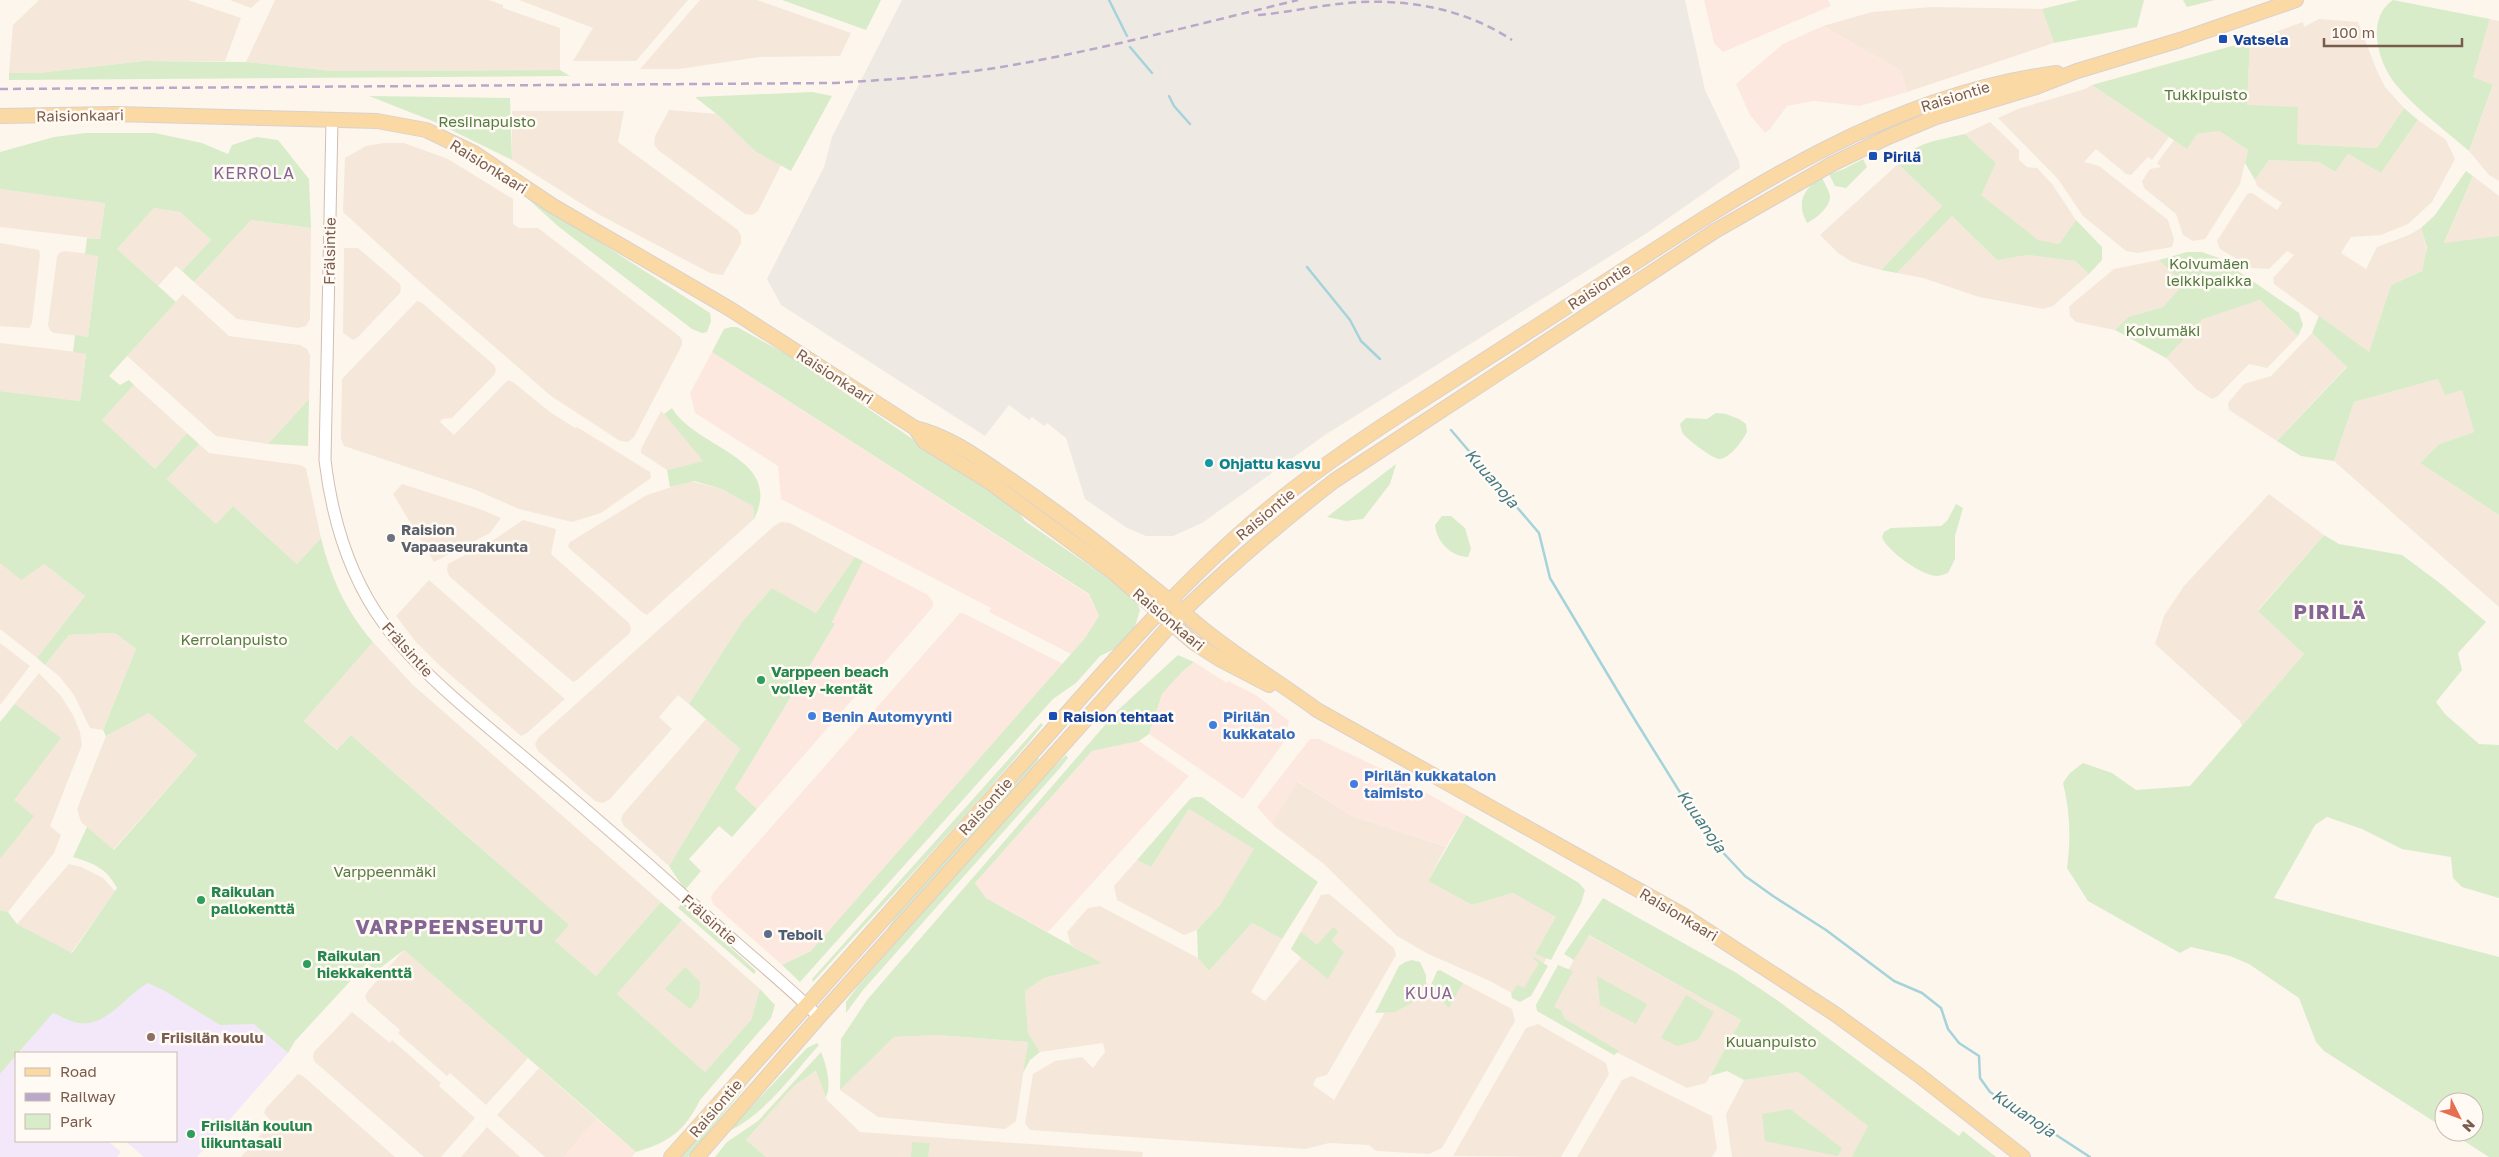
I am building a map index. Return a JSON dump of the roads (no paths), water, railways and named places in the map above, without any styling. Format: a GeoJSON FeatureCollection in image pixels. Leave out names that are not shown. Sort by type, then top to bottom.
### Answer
{"type":"FeatureCollection","features":[{"type":"Feature","properties":{"kind":"main road","name":"Raisiontie"},"geometry":{"type":"LineString","coordinates":[[697,1157],[819,1017],[1183,611],[1223,572],[1334,481],[1715,231],[1809,177],[1888,137],[1936,117],[2036,87],[2077,70],[2180,40],[2296,0]]}},
{"type":"Feature","properties":{"kind":"main road","name":"Raisiontie"},"geometry":{"type":"LineString","coordinates":[[671,1157],[1170,599],[1262,515],[1322,467],[1677,235],[1770,178],[1878,123],[1927,104],[1996,83],[2077,70]]}},
{"type":"Feature","properties":{"kind":"main road","name":"Raisionkaari"},"geometry":{"type":"LineString","coordinates":[[0,116],[115,114],[332,120],[403,125],[426,130],[460,145],[561,211],[730,309],[915,428],[933,432],[995,470],[1105,548],[1240,656],[1312,706],[1700,926],[1835,1014],[1920,1076],[2024,1157]]}},
{"type":"Feature","properties":{"kind":"main road","name":"Raisionkaari"},"geometry":{"type":"LineString","coordinates":[[915,428],[925,442],[988,482],[1114,574],[1193,642],[1221,660],[1290,697],[1312,706]]}},
{"type":"Feature","properties":{"kind":"street","name":"Frälsintie"},"geometry":{"type":"LineString","coordinates":[[332,120],[325,460],[332,510],[338,532],[367,596],[398,642],[428,673],[819,1017]]}},
{"type":"Feature","properties":{"kind":"waterway"},"geometry":{"type":"LineString","coordinates":[[1109,0],[1127,36]]}},
{"type":"Feature","properties":{"kind":"waterway"},"geometry":{"type":"LineString","coordinates":[[1130,47],[1152,73]]}},
{"type":"Feature","properties":{"kind":"waterway"},"geometry":{"type":"LineString","coordinates":[[1169,96],[1174,106],[1190,124]]}},
{"type":"Feature","properties":{"kind":"waterway"},"geometry":{"type":"LineString","coordinates":[[1307,267],[1350,320],[1361,341],[1380,359]]}},
{"type":"Feature","properties":{"kind":"waterway","name":"Kuuanoja"},"geometry":{"type":"LineString","coordinates":[[1451,430],[1539,533],[1550,578],[1635,720],[1691,810],[1715,844],[1745,876],[1826,930],[1894,981],[1922,993],[1941,1008],[1948,1029],[1959,1043],[1979,1056],[1980,1078],[1990,1092],[2090,1157]]}},
{"type":"Feature","properties":{"kind":"railway"},"geometry":{"type":"LineString","coordinates":[[0,89],[835,83],[882,80],[953,74],[1024,63],[1127,41],[1298,0]]}},
{"type":"Feature","properties":{"kind":"railway"},"geometry":{"type":"LineString","coordinates":[[1258,15],[1347,3],[1400,3],[1420,5],[1458,14],[1477,21],[1512,40]]}},
{"type":"Feature","properties":{"kind":"place","name":"Vatsela"},"geometry":{"type":"Point","coordinates":[2223,39]}},
{"type":"Feature","properties":{"kind":"place","name":"Pirilä"},"geometry":{"type":"Point","coordinates":[1873,156]}},
{"type":"Feature","properties":{"kind":"place","name":"Ohjattu kasvu"},"geometry":{"type":"Point","coordinates":[1209,463]}},
{"type":"Feature","properties":{"kind":"place","name":"Raision Vapaaseurakunta"},"geometry":{"type":"Point","coordinates":[391,538]}},
{"type":"Feature","properties":{"kind":"place","name":"Varppeen beach volley -kentät"},"geometry":{"type":"Point","coordinates":[761,680]}},
{"type":"Feature","properties":{"kind":"place","name":"Benin Automyynti"},"geometry":{"type":"Point","coordinates":[812,716]}},
{"type":"Feature","properties":{"kind":"place","name":"Raision tehtaat"},"geometry":{"type":"Point","coordinates":[1053,716]}},
{"type":"Feature","properties":{"kind":"place","name":"Pirilän kukkatalo"},"geometry":{"type":"Point","coordinates":[1213,725]}},
{"type":"Feature","properties":{"kind":"place","name":"Pirilän kukkatalon taimisto"},"geometry":{"type":"Point","coordinates":[1354,784]}},
{"type":"Feature","properties":{"kind":"place","name":"Raikulan pallokenttä"},"geometry":{"type":"Point","coordinates":[201,900]}},
{"type":"Feature","properties":{"kind":"place","name":"Teboil"},"geometry":{"type":"Point","coordinates":[768,934]}},
{"type":"Feature","properties":{"kind":"place","name":"Raikulan hiekkakenttä"},"geometry":{"type":"Point","coordinates":[307,964]}},
{"type":"Feature","properties":{"kind":"place","name":"Friisilän koulu"},"geometry":{"type":"Point","coordinates":[151,1037]}},
{"type":"Feature","properties":{"kind":"place","name":"Friisilän koulun liikuntasali"},"geometry":{"type":"Point","coordinates":[191,1134]}},
{"type":"Feature","properties":{"kind":"district","name":"KERROLA"},"geometry":{"type":"Point","coordinates":[254,173]}},
{"type":"Feature","properties":{"kind":"district","name":"PIRILÄ"},"geometry":{"type":"Point","coordinates":[2330,611]}},
{"type":"Feature","properties":{"kind":"district","name":"VARPPEENSEUTU"},"geometry":{"type":"Point","coordinates":[450,926]}},
{"type":"Feature","properties":{"kind":"district","name":"KUUA"},"geometry":{"type":"Point","coordinates":[1429,993]}},
{"type":"Feature","properties":{"kind":"park label","name":"Tukkipuisto"},"geometry":{"type":"Point","coordinates":[2206,94]}},
{"type":"Feature","properties":{"kind":"park label","name":"Resiinapuisto"},"geometry":{"type":"Point","coordinates":[487,121]}},
{"type":"Feature","properties":{"kind":"park label","name":"Koivumäen leikkipaikka"},"geometry":{"type":"Point","coordinates":[2209,272]}},
{"type":"Feature","properties":{"kind":"park label","name":"Koivumäki"},"geometry":{"type":"Point","coordinates":[2163,330]}},
{"type":"Feature","properties":{"kind":"park label","name":"Kerrolanpuisto"},"geometry":{"type":"Point","coordinates":[234,639]}},
{"type":"Feature","properties":{"kind":"park label","name":"Varppeenmäki"},"geometry":{"type":"Point","coordinates":[385,871]}},
{"type":"Feature","properties":{"kind":"park label","name":"Kuuanpuisto"},"geometry":{"type":"Point","coordinates":[1771,1041]}}]}
